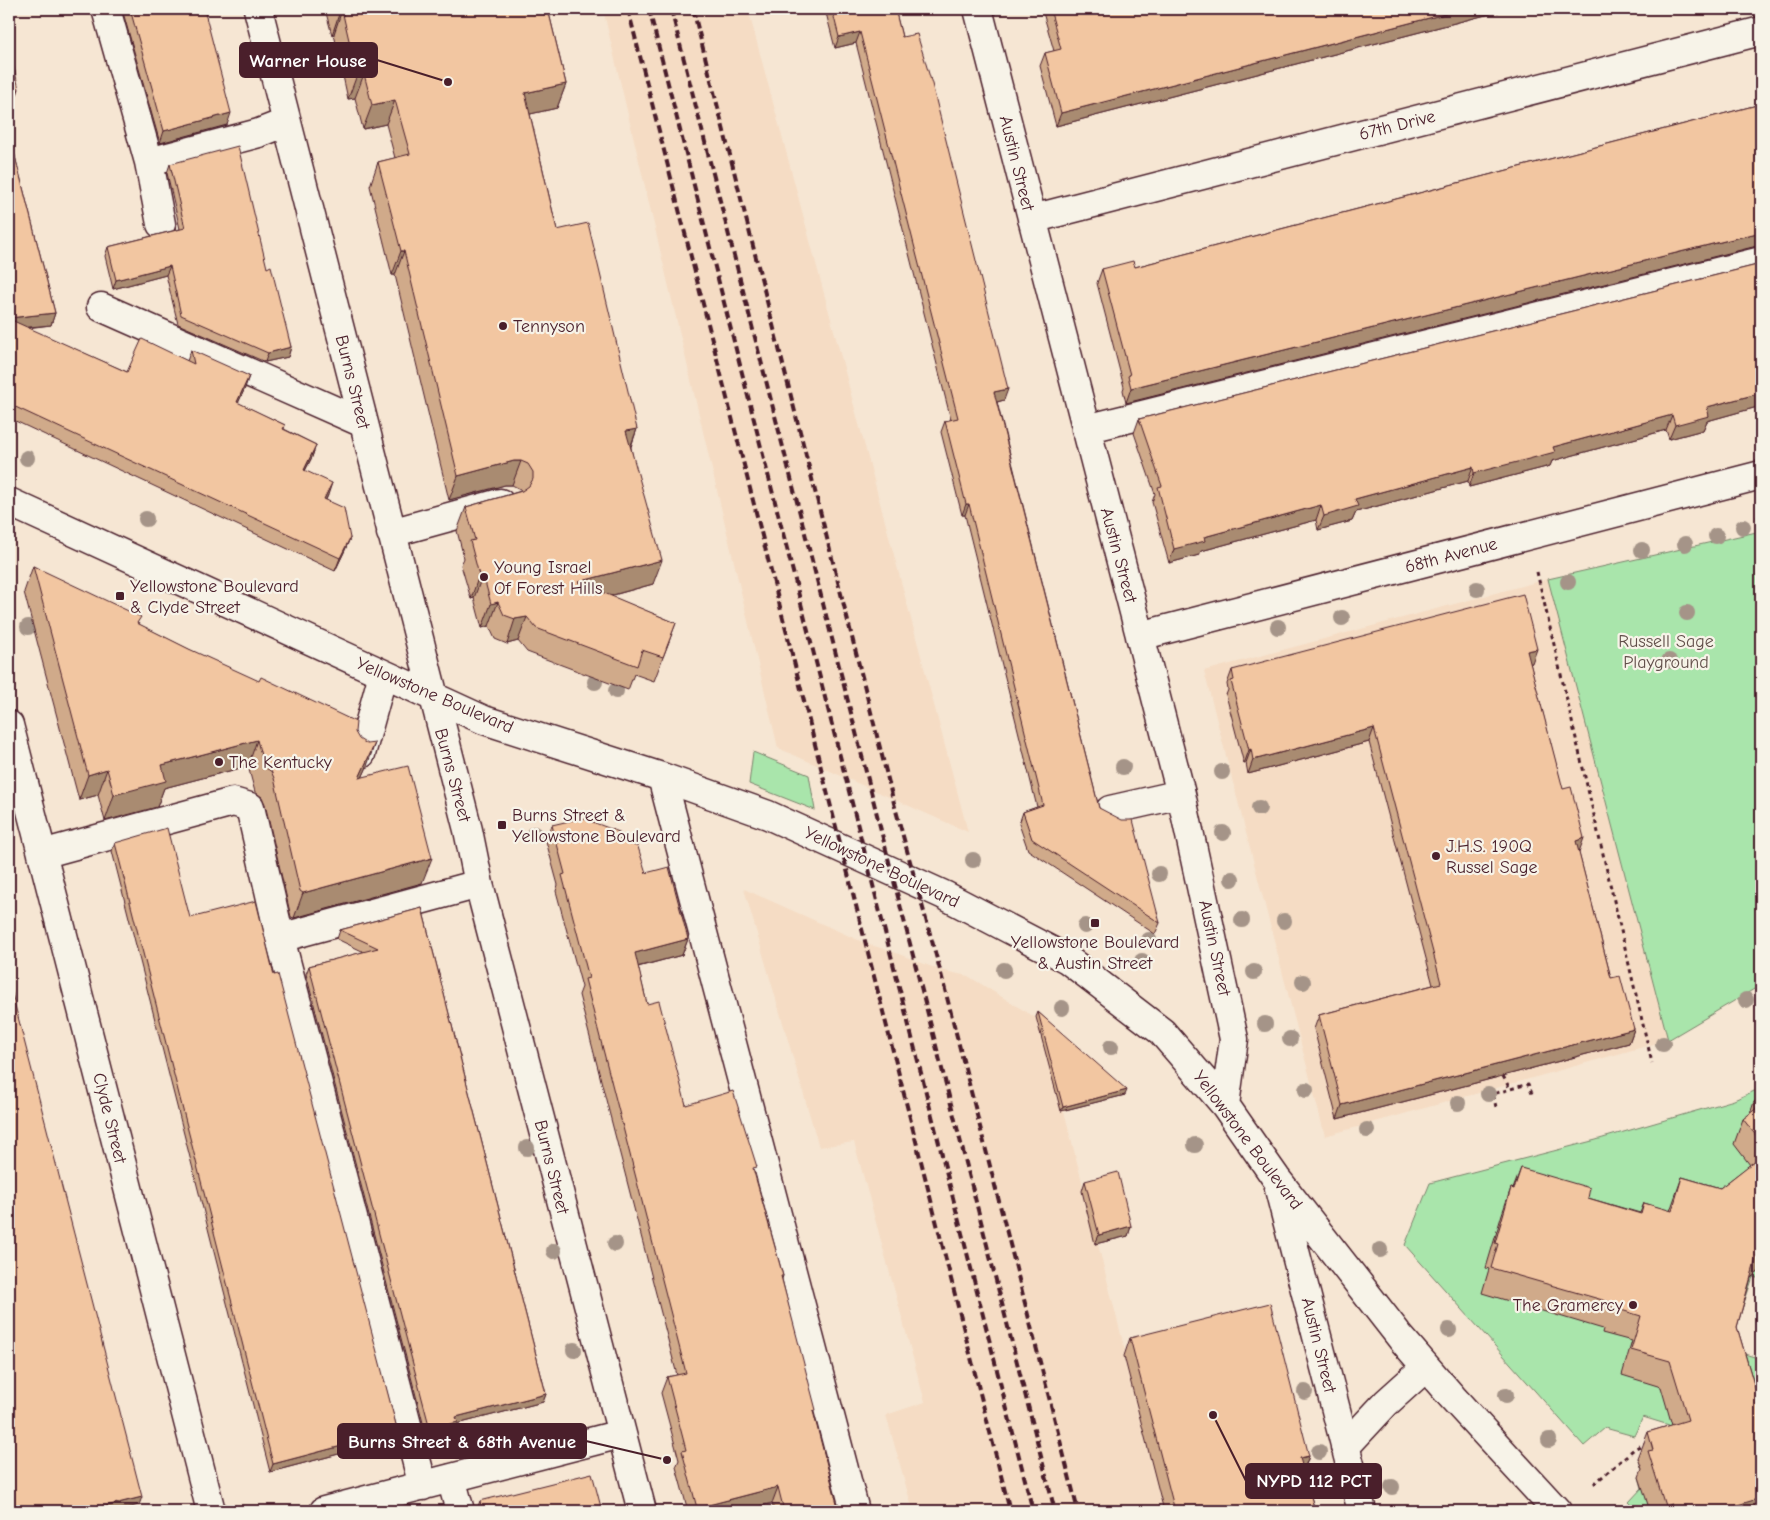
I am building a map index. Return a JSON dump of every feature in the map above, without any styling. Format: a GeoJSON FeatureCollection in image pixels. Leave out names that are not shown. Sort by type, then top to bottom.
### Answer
{"type":"FeatureCollection","features":[{"type":"Feature","properties":{"kind":"street"},"geometry":{"type":"LineString","coordinates":[[106,9],[149,162],[161,224]]}},
{"type":"Feature","properties":{"kind":"street","name":"Burns Street"},"geometry":{"type":"LineString","coordinates":[[258,9],[468,830],[479,884],[642,1511]]}},
{"type":"Feature","properties":{"kind":"street","name":"Austin Street"},"geometry":{"type":"LineString","coordinates":[[978,9],[1181,794],[1234,1039],[1225,1105]]}},
{"type":"Feature","properties":{"kind":"street","name":"67th Drive"},"geometry":{"type":"LineString","coordinates":[[1032,219],[1761,31]]}},
{"type":"Feature","properties":{"kind":"street"},"geometry":{"type":"LineString","coordinates":[[149,162],[259,133],[286,122]]}},
{"type":"Feature","properties":{"kind":"street"},"geometry":{"type":"LineString","coordinates":[[1086,429],[1761,261]]}},
{"type":"Feature","properties":{"kind":"street"},"geometry":{"type":"LineString","coordinates":[[101,307],[363,423]]}},
{"type":"Feature","properties":{"kind":"street","name":"68th Avenue"},"geometry":{"type":"LineString","coordinates":[[1140,636],[1761,475]]}},
{"type":"Feature","properties":{"kind":"street"},"geometry":{"type":"LineString","coordinates":[[391,533],[509,500]]}},
{"type":"Feature","properties":{"kind":"street","name":"Yellowstone Boulevard"},"geometry":{"type":"LineString","coordinates":[[9,502],[484,720],[768,815],[944,895],[1067,959],[1162,1032],[1225,1105],[1276,1178],[1426,1367],[1556,1511]]}},
{"type":"Feature","properties":{"kind":"street"},"geometry":{"type":"LineString","coordinates":[[361,754],[383,674]]}},
{"type":"Feature","properties":{"kind":"street","name":"Clyde Street"},"geometry":{"type":"LineString","coordinates":[[9,725],[211,1511]]}},
{"type":"Feature","properties":{"kind":"street"},"geometry":{"type":"LineString","coordinates":[[662,778],[855,1511]]}},
{"type":"Feature","properties":{"kind":"street"},"geometry":{"type":"LineString","coordinates":[[1110,810],[1181,794]]}},
{"type":"Feature","properties":{"kind":"street"},"geometry":{"type":"LineString","coordinates":[[42,854],[233,802],[250,808],[280,938],[422,1486]]}},
{"type":"Feature","properties":{"kind":"street"},"geometry":{"type":"LineString","coordinates":[[280,938],[479,884]]}},
{"type":"Feature","properties":{"kind":"street","name":"Austin Street"},"geometry":{"type":"LineString","coordinates":[[1276,1178],[1362,1511]]}},
{"type":"Feature","properties":{"kind":"street"},"geometry":{"type":"LineString","coordinates":[[1345,1447],[1386,1403],[1426,1367]]}},
{"type":"Feature","properties":{"kind":"street"},"geometry":{"type":"LineString","coordinates":[[324,1511],[621,1434]]}},
{"type":"Feature","properties":{"kind":"street"},"geometry":{"type":"LineString","coordinates":[[451,1478],[460,1511]]}},
{"type":"Feature","properties":{"kind":"path"},"geometry":{"type":"LineString","coordinates":[[1757,516],[1761,524]]}},
{"type":"Feature","properties":{"kind":"path"},"geometry":{"type":"LineString","coordinates":[[1537,572],[1652,1063]]}},
{"type":"Feature","properties":{"kind":"path"},"geometry":{"type":"LineString","coordinates":[[1503,1076],[1510,1089]]}},
{"type":"Feature","properties":{"kind":"path"},"geometry":{"type":"LineString","coordinates":[[1496,1107],[1493,1094],[1528,1084],[1533,1096]]}},
{"type":"Feature","properties":{"kind":"path"},"geometry":{"type":"LineString","coordinates":[[1594,1484],[1634,1449],[1650,1441]]}},
{"type":"Feature","properties":{"kind":"shaded area"},"geometry":{"type":"Polygon","coordinates":[[[603,9],[748,9],[968,832],[778,748],[603,9]]]}},
{"type":"Feature","properties":{"kind":"shaded area","name":"J.H.S. 190Q Russel Sage"},"geometry":{"type":"Polygon","coordinates":[[[1548,579],[1668,1040],[1325,1136],[1204,671],[1548,579]]]}},
{"type":"Feature","properties":{"kind":"shaded area"},"geometry":{"type":"Polygon","coordinates":[[[744,889],[867,944],[940,970],[968,976],[1041,1021],[1166,1511],[913,1511],[886,1415],[925,1402],[854,1142],[819,1147],[744,889]]]}},
{"type":"Feature","properties":{"kind":"green space","name":"Russell Sage Playground"},"geometry":{"type":"Polygon","coordinates":[[[1761,531],[1761,985],[1668,1040],[1548,579],[1761,531]]]}},
{"type":"Feature","properties":{"kind":"green space"},"geometry":{"type":"Polygon","coordinates":[[[753,752],[809,775],[815,810],[749,784],[753,752]]]}},
{"type":"Feature","properties":{"kind":"green space"},"geometry":{"type":"Polygon","coordinates":[[[1761,1088],[1761,1279],[1753,1277],[1728,1349],[1761,1359],[1761,1511],[1638,1511],[1629,1502],[1642,1488],[1639,1477],[1644,1475],[1638,1458],[1678,1446],[1669,1425],[1643,1417],[1634,1436],[1605,1428],[1584,1446],[1405,1245],[1430,1183],[1596,1140],[1734,1100],[1761,1088]]]}},
{"type":"Feature","properties":{"kind":"building"},"geometry":{"type":"Polygon","coordinates":[[[130,9],[204,9],[231,113],[164,131],[130,9]]]}},
{"type":"Feature","properties":{"kind":"building"},"geometry":{"type":"Polygon","coordinates":[[[340,9],[548,9],[566,84],[525,93],[557,230],[588,223],[637,429],[626,431],[662,560],[578,582],[676,623],[663,657],[642,650],[637,666],[536,628],[527,617],[515,619],[504,615],[498,602],[491,604],[483,574],[479,575],[470,541],[475,540],[466,507],[522,491],[529,486],[533,479],[533,472],[528,464],[514,461],[458,476],[404,251],[401,251],[378,162],[410,154],[395,100],[372,105],[364,74],[357,75],[342,10],[340,11],[340,9]]]}},
{"type":"Feature","properties":{"kind":"building"},"geometry":{"type":"Polygon","coordinates":[[[832,9],[895,9],[902,37],[917,34],[932,84],[1008,389],[994,392],[1099,808],[1122,820],[1133,820],[1160,923],[1032,839],[1023,812],[1043,805],[969,504],[966,504],[945,421],[958,418],[860,32],[839,37],[832,9]]]}},
{"type":"Feature","properties":{"kind":"building"},"geometry":{"type":"Polygon","coordinates":[[[1050,9],[1464,9],[1061,113],[1045,53],[1061,49],[1050,9]]]}},
{"type":"Feature","properties":{"kind":"building"},"geometry":{"type":"Polygon","coordinates":[[[9,46],[19,89],[9,92],[9,46]]]}},
{"type":"Feature","properties":{"kind":"building"},"geometry":{"type":"Polygon","coordinates":[[[1761,104],[1761,232],[1131,388],[1128,376],[1130,375],[1102,269],[1133,261],[1135,267],[1761,104]]]}},
{"type":"Feature","properties":{"kind":"building"},"geometry":{"type":"Polygon","coordinates":[[[9,133],[55,313],[9,318],[9,133]]]}},
{"type":"Feature","properties":{"kind":"building"},"geometry":{"type":"Polygon","coordinates":[[[238,146],[267,268],[271,266],[291,347],[268,353],[181,315],[170,266],[116,280],[108,247],[185,228],[170,164],[238,146]]]}},
{"type":"Feature","properties":{"kind":"building"},"geometry":{"type":"Polygon","coordinates":[[[1761,264],[1761,393],[1707,407],[1709,416],[1675,425],[1672,415],[1553,447],[1555,452],[1525,460],[1474,473],[1473,467],[1355,499],[1358,506],[1324,516],[1321,505],[1204,537],[1205,541],[1174,549],[1158,487],[1162,486],[1139,419],[1761,264]]]}},
{"type":"Feature","properties":{"kind":"building"},"geometry":{"type":"Polygon","coordinates":[[[9,319],[127,372],[142,339],[194,364],[191,350],[249,376],[237,402],[285,425],[283,429],[316,445],[304,470],[332,483],[324,499],[344,508],[350,538],[340,558],[9,404],[9,319]]]}},
{"type":"Feature","properties":{"kind":"building","name":"The Kentucky"},"geometry":{"type":"Polygon","coordinates":[[[33,566],[141,617],[137,623],[189,649],[259,681],[261,677],[356,722],[355,732],[359,739],[367,744],[375,743],[359,778],[408,766],[432,858],[303,893],[300,891],[274,778],[271,771],[264,767],[257,740],[162,765],[166,781],[114,795],[107,769],[88,775],[33,566]]]}},
{"type":"Feature","properties":{"kind":"building"},"geometry":{"type":"Polygon","coordinates":[[[1523,594],[1537,649],[1527,651],[1563,789],[1571,787],[1584,838],[1576,841],[1611,978],[1620,976],[1634,1029],[1342,1105],[1319,1015],[1441,983],[1374,728],[1253,760],[1231,681],[1234,680],[1232,670],[1523,594]]]}},
{"type":"Feature","properties":{"kind":"building"},"geometry":{"type":"Polygon","coordinates":[[[582,818],[619,832],[616,838],[638,847],[646,873],[669,867],[688,939],[635,953],[647,1004],[659,1001],[686,1105],[733,1091],[757,1167],[753,1168],[783,1276],[781,1276],[816,1410],[813,1411],[839,1511],[784,1511],[778,1487],[697,1508],[682,1451],[686,1450],[667,1377],[686,1373],[585,979],[589,978],[562,875],[565,874],[552,825],[582,818]]]}},
{"type":"Feature","properties":{"kind":"building"},"geometry":{"type":"Polygon","coordinates":[[[167,828],[190,918],[256,901],[274,975],[278,974],[399,1436],[377,1441],[376,1437],[273,1464],[115,843],[167,828]]]}},
{"type":"Feature","properties":{"kind":"building"},"geometry":{"type":"Polygon","coordinates":[[[422,908],[546,1394],[456,1417],[458,1422],[430,1429],[309,966],[378,948],[340,930],[422,908]]]}},
{"type":"Feature","properties":{"kind":"building"},"geometry":{"type":"Polygon","coordinates":[[[9,982],[142,1497],[86,1511],[9,1511],[9,982]]]}},
{"type":"Feature","properties":{"kind":"building"},"geometry":{"type":"Polygon","coordinates":[[[1038,1012],[1127,1090],[1063,1107],[1038,1012]]]}},
{"type":"Feature","properties":{"kind":"building"},"geometry":{"type":"Polygon","coordinates":[[[1761,1096],[1761,1142],[1743,1119],[1758,1107],[1754,1102],[1761,1096]]]}},
{"type":"Feature","properties":{"kind":"building","name":"The Gramercy"},"geometry":{"type":"Polygon","coordinates":[[[1761,1156],[1761,1252],[1757,1255],[1737,1327],[1761,1408],[1761,1484],[1759,1485],[1761,1498],[1717,1511],[1674,1511],[1671,1504],[1665,1506],[1648,1451],[1653,1450],[1648,1432],[1688,1420],[1670,1361],[1631,1350],[1641,1316],[1611,1307],[1613,1303],[1491,1268],[1498,1244],[1495,1243],[1511,1188],[1514,1189],[1521,1168],[1590,1188],[1588,1198],[1641,1214],[1644,1203],[1672,1211],[1682,1177],[1720,1188],[1761,1156]]]}},
{"type":"Feature","properties":{"kind":"building"},"geometry":{"type":"Polygon","coordinates":[[[1118,1172],[1131,1226],[1099,1235],[1085,1181],[1118,1172]]]}},
{"type":"Feature","properties":{"kind":"building"},"geometry":{"type":"Polygon","coordinates":[[[1270,1303],[1309,1456],[1300,1458],[1315,1511],[1175,1511],[1130,1338],[1270,1303]]]}},
{"type":"Feature","properties":{"kind":"building"},"geometry":{"type":"Polygon","coordinates":[[[592,1473],[602,1511],[482,1511],[480,1501],[592,1473]]]}},
{"type":"Feature","properties":{"kind":"railway"},"geometry":{"type":"LineString","coordinates":[[628,9],[1010,1511]]}},
{"type":"Feature","properties":{"kind":"railway"},"geometry":{"type":"LineString","coordinates":[[649,9],[1033,1511]]}},
{"type":"Feature","properties":{"kind":"railway"},"geometry":{"type":"LineString","coordinates":[[671,9],[1055,1511]]}},
{"type":"Feature","properties":{"kind":"railway"},"geometry":{"type":"LineString","coordinates":[[693,9],[895,807],[940,970],[1078,1511]]}},
{"type":"Feature","properties":{"kind":"place","name":"Warner House"},"geometry":{"type":"Point","coordinates":[448,82]}},
{"type":"Feature","properties":{"kind":"place","name":"Tennyson"},"geometry":{"type":"Point","coordinates":[503,326]}},
{"type":"Feature","properties":{"kind":"place","name":"Young Israel Of Forest Hills"},"geometry":{"type":"Point","coordinates":[484,577]}},
{"type":"Feature","properties":{"kind":"place","name":"Yellowstone Boulevard & Clyde Street"},"geometry":{"type":"Point","coordinates":[120,596]}},
{"type":"Feature","properties":{"kind":"place","name":"The Kentucky"},"geometry":{"type":"Point","coordinates":[219,762]}},
{"type":"Feature","properties":{"kind":"place","name":"Burns Street & Yellowstone Boulevard"},"geometry":{"type":"Point","coordinates":[502,825]}},
{"type":"Feature","properties":{"kind":"place","name":"J.H.S. 190Q Russel Sage"},"geometry":{"type":"Point","coordinates":[1436,856]}},
{"type":"Feature","properties":{"kind":"place","name":"Yellowstone Boulevard & Austin Street"},"geometry":{"type":"Point","coordinates":[1095,923]}},
{"type":"Feature","properties":{"kind":"place","name":"The Gramercy"},"geometry":{"type":"Point","coordinates":[1633,1305]}},
{"type":"Feature","properties":{"kind":"place","name":"NYPD 112 PCT"},"geometry":{"type":"Point","coordinates":[1213,1415]}},
{"type":"Feature","properties":{"kind":"place","name":"Burns Street & 68th Avenue"},"geometry":{"type":"Point","coordinates":[667,1460]}}]}
